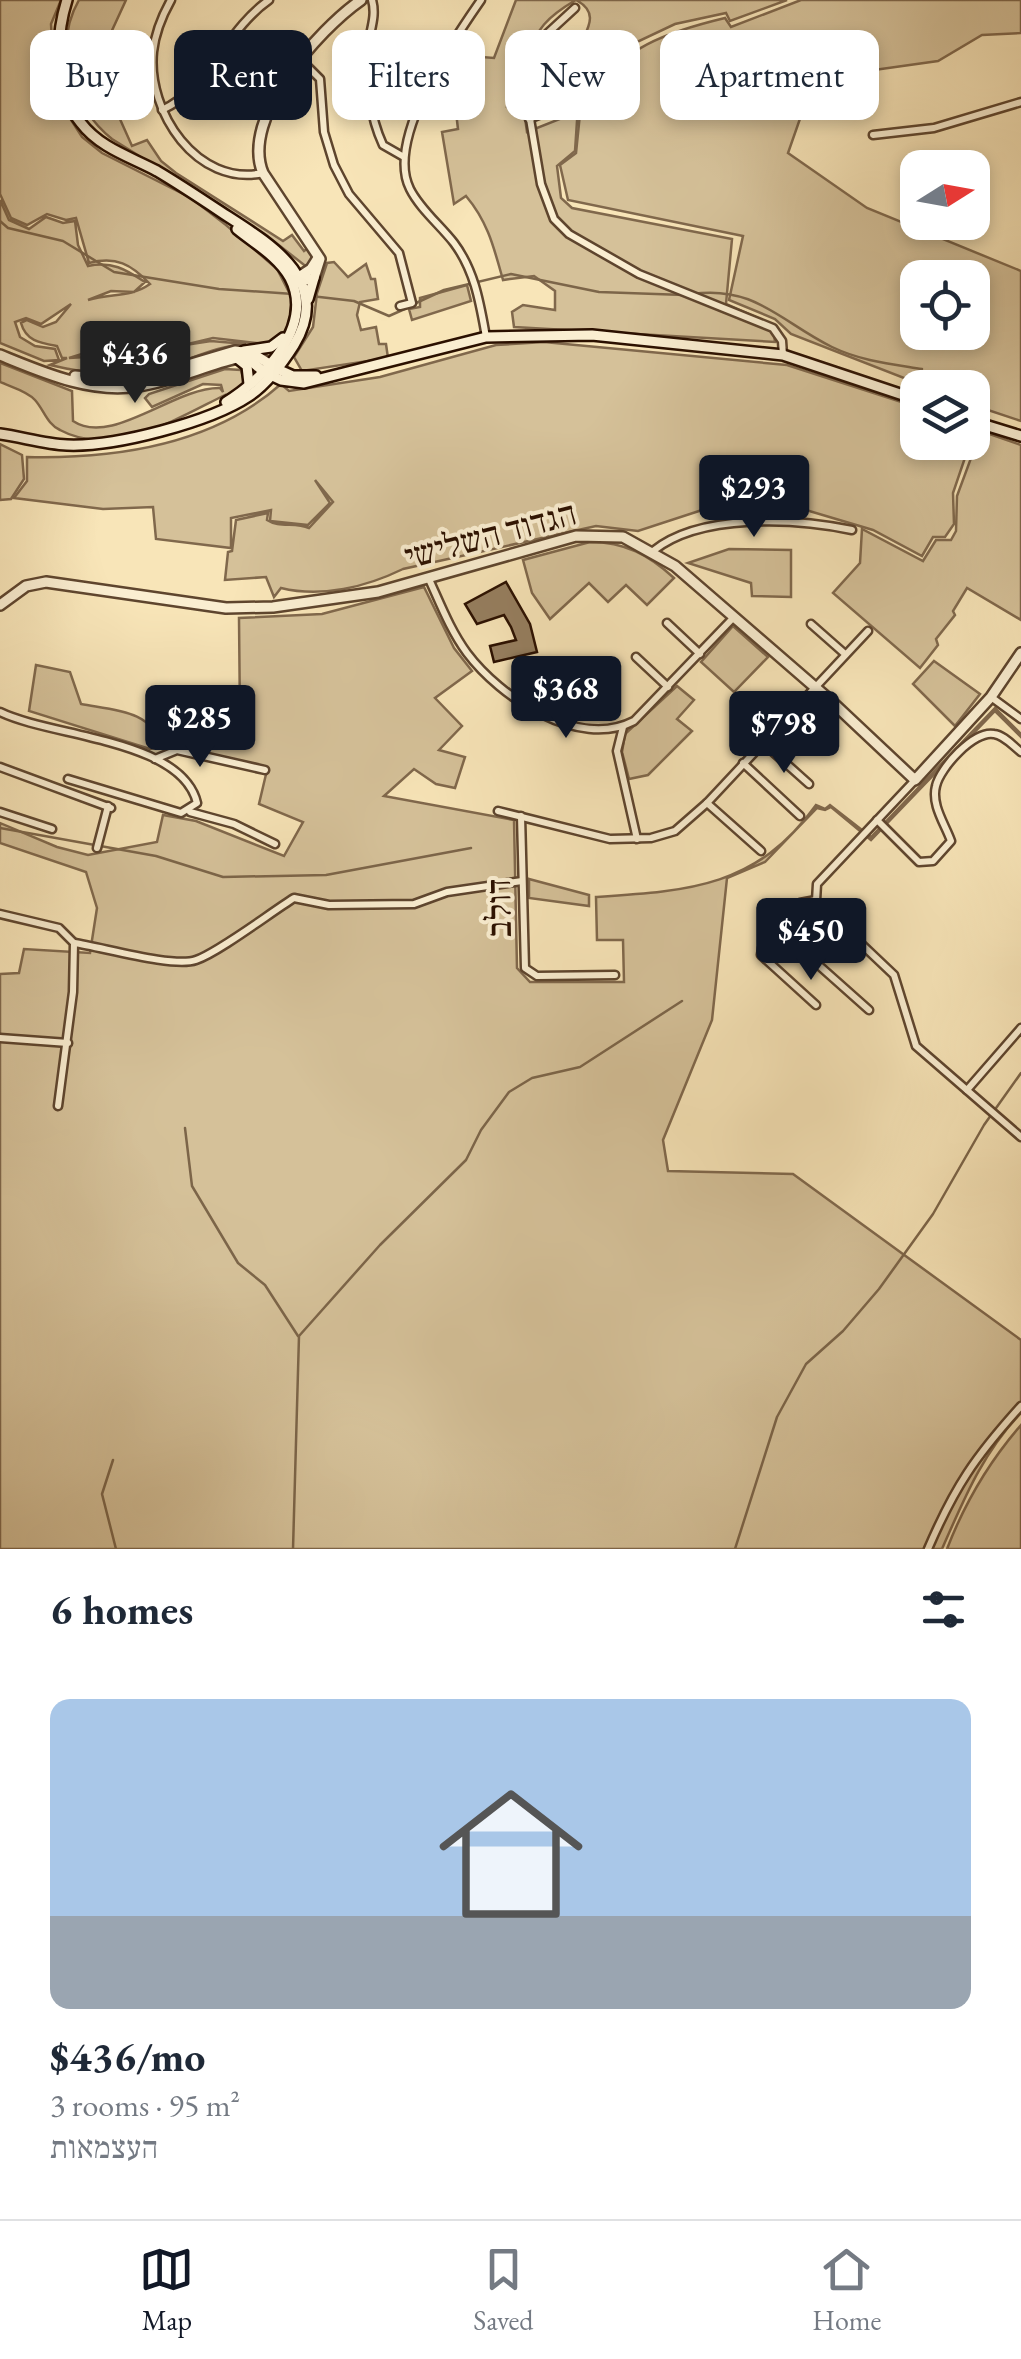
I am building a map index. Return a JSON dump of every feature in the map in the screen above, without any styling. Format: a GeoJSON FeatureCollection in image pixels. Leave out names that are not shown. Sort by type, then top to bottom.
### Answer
{"type":"FeatureCollection","features":[{"type":"Feature","properties":{"kind":"main road"},"geometry":{"type":"LineString","coordinates":[[67,0],[60,26],[60,62],[71,110],[80,124],[103,143],[213,207],[273,248],[297,280],[307,302]]}},
{"type":"Feature","properties":{"kind":"main road"},"geometry":{"type":"LineString","coordinates":[[312,47],[330,25],[362,0]]}},
{"type":"Feature","properties":{"kind":"main road"},"geometry":{"type":"LineString","coordinates":[[0,434],[66,445],[140,437],[248,397],[290,350],[306,320],[307,302],[321,263],[263,173],[256,155],[267,120]]}},
{"type":"Feature","properties":{"kind":"main road"},"geometry":{"type":"LineString","coordinates":[[205,414],[271,371],[289,333],[297,280],[319,256]]}},
{"type":"Feature","properties":{"kind":"main road"},"geometry":{"type":"LineString","coordinates":[[297,280],[314,278]]}},
{"type":"Feature","properties":{"kind":"main road"},"geometry":{"type":"LineString","coordinates":[[0,354],[33,368],[90,379],[130,381],[227,352],[241,354],[271,347],[289,333]]}},
{"type":"Feature","properties":{"kind":"main road"},"geometry":{"type":"LineString","coordinates":[[241,354],[271,371],[304,382],[486,337],[592,335],[783,355],[900,394]]}},
{"type":"Feature","properties":{"kind":"main road"},"geometry":{"type":"LineString","coordinates":[[290,350],[292,368],[300,376]]}},
{"type":"Feature","properties":{"kind":"main road"},"geometry":{"type":"LineString","coordinates":[[241,354],[250,384]]}},
{"type":"Feature","properties":{"kind":"main road"},"geometry":{"type":"LineString","coordinates":[[271,371],[328,378]]}},
{"type":"Feature","properties":{"kind":"main road"},"geometry":{"type":"LineString","coordinates":[[990,427],[1021,436]]}},
{"type":"Feature","properties":{"kind":"main road","name":"הגדוד השלישי"},"geometry":{"type":"LineString","coordinates":[[0,604],[26,586],[54,582],[226,608],[351,598],[576,536],[610,534],[653,550],[814,687],[915,780]]}},
{"type":"Feature","properties":{"kind":"main road"},"geometry":{"type":"LineString","coordinates":[[915,780],[991,697],[1021,654]]}},
{"type":"Feature","properties":{"kind":"street"},"geometry":{"type":"LineString","coordinates":[[171,0],[159,25],[153,52],[154,82],[162,110],[178,137],[204,160],[236,177],[263,173]]}},
{"type":"Feature","properties":{"kind":"street"},"geometry":{"type":"LineString","coordinates":[[162,110],[188,95],[230,38],[269,0]]}},
{"type":"Feature","properties":{"kind":"street"},"geometry":{"type":"LineString","coordinates":[[372,0],[374,14],[367,66],[372,108],[383,146],[392,154],[404,156]]}},
{"type":"Feature","properties":{"kind":"street"},"geometry":{"type":"LineString","coordinates":[[481,0],[428,89],[404,156],[404,173],[412,194],[456,246],[470,271],[486,337]]}},
{"type":"Feature","properties":{"kind":"street"},"geometry":{"type":"LineString","coordinates":[[551,30],[575,8]]}},
{"type":"Feature","properties":{"kind":"street"},"geometry":{"type":"LineString","coordinates":[[312,71],[320,79],[324,132],[341,180],[389,238],[403,262],[412,302],[400,306]]}},
{"type":"Feature","properties":{"kind":"street"},"geometry":{"type":"LineString","coordinates":[[873,134],[934,128],[1021,102]]}},
{"type":"Feature","properties":{"kind":"street"},"geometry":{"type":"LineString","coordinates":[[530,120],[545,198],[561,228],[662,285],[766,324],[779,334],[783,355]]}},
{"type":"Feature","properties":{"kind":"street"},"geometry":{"type":"LineString","coordinates":[[653,550],[670,538],[740,522],[792,522],[852,530]]}},
{"type":"Feature","properties":{"kind":"street"},"geometry":{"type":"LineString","coordinates":[[428,577],[458,640],[482,671],[508,693],[544,714],[601,729],[624,726],[668,688],[734,618]]}},
{"type":"Feature","properties":{"kind":"street"},"geometry":{"type":"LineString","coordinates":[[667,623],[700,654]]}},
{"type":"Feature","properties":{"kind":"street"},"geometry":{"type":"LineString","coordinates":[[811,624],[845,654]]}},
{"type":"Feature","properties":{"kind":"street"},"geometry":{"type":"LineString","coordinates":[[498,812],[577,833],[637,840],[675,831],[707,803],[868,630]]}},
{"type":"Feature","properties":{"kind":"street"},"geometry":{"type":"LineString","coordinates":[[636,658],[668,688]]}},
{"type":"Feature","properties":{"kind":"street"},"geometry":{"type":"LineString","coordinates":[[991,697],[1021,719]]}},
{"type":"Feature","properties":{"kind":"street"},"geometry":{"type":"LineString","coordinates":[[0,712],[31,725],[127,748],[154,760],[188,783],[197,804],[189,812]]}},
{"type":"Feature","properties":{"kind":"street"},"geometry":{"type":"LineString","coordinates":[[624,726],[617,752],[637,840]]}},
{"type":"Feature","properties":{"kind":"street"},"geometry":{"type":"LineString","coordinates":[[877,820],[919,862],[933,861],[951,840],[936,798],[941,775],[968,745],[986,734],[1002,736],[1021,752]]}},
{"type":"Feature","properties":{"kind":"street"},"geometry":{"type":"LineString","coordinates":[[762,742],[809,784]]}},
{"type":"Feature","properties":{"kind":"street"},"geometry":{"type":"LineString","coordinates":[[154,760],[177,750],[264,770]]}},
{"type":"Feature","properties":{"kind":"street"},"geometry":{"type":"LineString","coordinates":[[743,762],[800,816]]}},
{"type":"Feature","properties":{"kind":"street"},"geometry":{"type":"LineString","coordinates":[[0,767],[110,807],[98,848]]}},
{"type":"Feature","properties":{"kind":"street"},"geometry":{"type":"LineString","coordinates":[[68,779],[164,809],[234,824],[275,844]]}},
{"type":"Feature","properties":{"kind":"street"},"geometry":{"type":"LineString","coordinates":[[915,780],[817,884],[816,900],[894,975],[916,1046],[1021,1137]]}},
{"type":"Feature","properties":{"kind":"street"},"geometry":{"type":"LineString","coordinates":[[707,803],[761,851]]}},
{"type":"Feature","properties":{"kind":"street"},"geometry":{"type":"LineString","coordinates":[[0,812],[52,829]]}},
{"type":"Feature","properties":{"kind":"street","name":"דולב"},"geometry":{"type":"LineString","coordinates":[[521,816],[524,958],[530,973],[615,975]]}},
{"type":"Feature","properties":{"kind":"street"},"geometry":{"type":"LineString","coordinates":[[0,914],[59,928],[74,943],[113,948],[145,958],[194,961],[294,898],[329,905],[414,904],[448,892],[522,881]]}},
{"type":"Feature","properties":{"kind":"street"},"geometry":{"type":"LineString","coordinates":[[816,900],[800,903],[762,948],[760,956],[816,1004]]}},
{"type":"Feature","properties":{"kind":"street"},"geometry":{"type":"LineString","coordinates":[[778,928],[869,1010]]}},
{"type":"Feature","properties":{"kind":"street"},"geometry":{"type":"LineString","coordinates":[[58,1106],[68,1044],[74,943]]}},
{"type":"Feature","properties":{"kind":"street"},"geometry":{"type":"LineString","coordinates":[[967,1090],[1021,1028]]}},
{"type":"Feature","properties":{"kind":"street"},"geometry":{"type":"LineString","coordinates":[[0,1038],[68,1044]]}},
{"type":"Feature","properties":{"kind":"street"},"geometry":{"type":"LineString","coordinates":[[928,1549],[950,1498],[976,1455],[1021,1406]]}},
{"type":"Feature","properties":{"kind":"shaded area"},"geometry":{"type":"Polygon","coordinates":[[[0,0],[61,0],[51,30],[30,30],[30,120],[71,120],[82,137],[102,153],[191,198],[226,225],[277,269],[293,300],[287,332],[265,344],[213,338],[163,350],[138,362],[105,354],[85,353],[69,358],[102,356],[137,366],[185,345],[211,341],[246,344],[147,371],[92,373],[50,365],[67,358],[62,358],[57,346],[30,337],[21,323],[27,320],[43,327],[56,322],[71,304],[41,324],[26,318],[15,322],[20,337],[35,346],[55,349],[59,360],[44,361],[0,343],[0,200],[9,220],[29,229],[46,217],[63,223],[75,221],[78,245],[88,266],[111,265],[131,273],[145,282],[134,292],[150,284],[122,263],[89,263],[76,218],[66,220],[47,214],[27,225],[11,218],[0,194],[0,0]],[[111,291],[88,300],[133,292],[111,291]]]}},
{"type":"Feature","properties":{"kind":"shaded area"},"geometry":{"type":"Polygon","coordinates":[[[79,0],[126,0],[112,30],[68,30],[79,0]]]}},
{"type":"Feature","properties":{"kind":"shaded area"},"geometry":{"type":"Polygon","coordinates":[[[516,0],[576,0],[540,30],[505,30],[505,120],[525,120],[527,132],[557,120],[577,120],[575,151],[557,166],[561,198],[572,208],[732,239],[726,304],[773,325],[775,342],[514,327],[512,312],[523,305],[555,310],[555,291],[534,276],[503,280],[489,236],[474,206],[466,196],[454,204],[442,132],[458,129],[457,120],[485,120],[485,57],[494,58],[516,0]]]}},
{"type":"Feature","properties":{"kind":"shaded area"},"geometry":{"type":"Polygon","coordinates":[[[576,0],[787,0],[730,21],[726,13],[675,24],[640,41],[640,30],[587,30],[590,17],[576,0]]]}},
{"type":"Feature","properties":{"kind":"shaded area"},"geometry":{"type":"Polygon","coordinates":[[[801,0],[1021,0],[1021,33],[982,35],[938,61],[879,69],[879,30],[681,30],[725,18],[731,27],[801,0]]]}},
{"type":"Feature","properties":{"kind":"shaded area"},"geometry":{"type":"Polygon","coordinates":[[[660,38],[660,120],[800,120],[788,153],[867,208],[900,222],[900,240],[945,240],[1021,271],[1021,421],[990,411],[990,370],[900,370],[900,376],[791,334],[775,319],[729,300],[743,236],[568,200],[560,165],[576,153],[579,120],[640,120],[640,49],[660,38]]]}},
{"type":"Feature","properties":{"kind":"shaded area"},"geometry":{"type":"Polygon","coordinates":[[[94,120],[120,120],[132,146],[147,140],[161,161],[176,173],[283,241],[292,235],[304,251],[308,248],[313,254],[308,268],[266,235],[112,139],[94,120]]]}},
{"type":"Feature","properties":{"kind":"shaded area"},"geometry":{"type":"Polygon","coordinates":[[[334,262],[348,277],[366,264],[371,279],[375,279],[378,299],[360,302],[357,315],[361,330],[376,327],[379,344],[386,344],[388,358],[302,371],[294,357],[313,327],[317,293],[327,263],[334,262]]]}},
{"type":"Feature","properties":{"kind":"shaded area"},"geometry":{"type":"Polygon","coordinates":[[[467,285],[471,301],[412,320],[409,309],[420,307],[420,298],[467,285]]]}},
{"type":"Feature","properties":{"kind":"shaded area"},"geometry":{"type":"Polygon","coordinates":[[[544,342],[787,365],[900,402],[900,460],[964,460],[953,493],[954,524],[945,537],[933,537],[922,556],[873,530],[806,510],[737,506],[731,470],[703,476],[705,509],[638,531],[596,526],[403,569],[344,589],[312,592],[281,588],[274,597],[266,577],[225,580],[228,552],[232,551],[236,520],[268,513],[267,520],[272,522],[309,528],[333,502],[315,480],[330,503],[308,525],[270,521],[271,510],[231,518],[231,548],[156,539],[153,507],[103,509],[14,498],[27,481],[27,457],[94,455],[161,444],[225,421],[281,384],[289,391],[380,377],[496,345],[544,342]]]}},
{"type":"Feature","properties":{"kind":"shaded area"},"geometry":{"type":"Polygon","coordinates":[[[0,363],[72,391],[73,421],[89,427],[125,422],[202,390],[220,388],[223,392],[221,385],[203,384],[152,407],[145,398],[225,369],[241,370],[245,385],[227,399],[225,395],[166,424],[123,438],[102,440],[80,438],[56,427],[32,397],[0,382],[0,363]]]}},
{"type":"Feature","properties":{"kind":"shaded area"},"geometry":{"type":"Polygon","coordinates":[[[990,434],[1021,445],[1021,620],[967,588],[953,611],[955,615],[936,639],[938,645],[920,668],[833,593],[860,563],[862,529],[923,561],[936,540],[951,540],[956,531],[957,496],[970,460],[990,460],[990,434]]]}},
{"type":"Feature","properties":{"kind":"shaded area"},"geometry":{"type":"Polygon","coordinates":[[[0,444],[22,455],[24,479],[11,499],[0,500],[0,444]]]}},
{"type":"Feature","properties":{"kind":"shaded area"},"geometry":{"type":"Polygon","coordinates":[[[590,542],[636,551],[674,578],[647,605],[626,585],[608,602],[589,583],[550,619],[532,593],[523,560],[590,542]]]}},
{"type":"Feature","properties":{"kind":"shaded area"},"geometry":{"type":"Polygon","coordinates":[[[729,549],[791,550],[791,597],[752,596],[751,583],[688,563],[729,549]]]}},
{"type":"Feature","properties":{"kind":"shaded area"},"geometry":{"type":"Polygon","coordinates":[[[424,587],[454,648],[472,671],[435,698],[462,726],[439,750],[465,757],[455,788],[436,784],[414,769],[384,796],[514,820],[517,968],[530,982],[624,982],[623,940],[597,940],[596,897],[691,887],[745,869],[770,853],[816,805],[825,809],[830,805],[871,837],[995,708],[1021,734],[995,711],[871,840],[831,807],[825,810],[817,808],[765,862],[727,878],[712,1020],[663,1140],[668,1171],[793,1174],[1021,1340],[1021,1413],[985,1460],[942,1549],[0,1549],[0,974],[19,973],[24,949],[90,953],[97,908],[86,872],[0,843],[0,823],[57,847],[88,855],[157,842],[163,815],[196,821],[284,856],[303,822],[259,804],[267,770],[172,747],[172,731],[240,718],[239,618],[322,614],[424,587]]]}},
{"type":"Feature","properties":{"kind":"shaded area"},"geometry":{"type":"Polygon","coordinates":[[[733,626],[768,657],[734,692],[701,662],[733,626]]]}},
{"type":"Feature","properties":{"kind":"shaded area"},"geometry":{"type":"Polygon","coordinates":[[[934,661],[980,694],[955,726],[913,684],[934,661]]]}},
{"type":"Feature","properties":{"kind":"shaded area"},"geometry":{"type":"Polygon","coordinates":[[[36,665],[70,672],[81,704],[119,710],[141,719],[157,735],[161,747],[150,749],[29,711],[36,665]]]}},
{"type":"Feature","properties":{"kind":"shaded area"},"geometry":{"type":"Polygon","coordinates":[[[677,686],[694,700],[677,719],[692,731],[648,775],[629,779],[622,752],[625,734],[677,686]]]}},
{"type":"Feature","properties":{"kind":"shaded area"},"geometry":{"type":"Polygon","coordinates":[[[529,879],[589,895],[589,906],[529,898],[529,879]]]}},
{"type":"Feature","properties":{"kind":"shaded area"},"geometry":{"type":"Polygon","coordinates":[[[1021,1425],[1021,1549],[947,1549],[978,1484],[1021,1425]]]}},
{"type":"Feature","properties":{"kind":"building"},"geometry":{"type":"Polygon","coordinates":[[[506,582],[530,624],[537,652],[494,662],[490,646],[516,640],[511,627],[504,615],[477,624],[465,604],[506,582]]]}},
{"type":"Feature","properties":{"kind":"waterway"},"geometry":{"type":"LineString","coordinates":[[0,221],[8,228],[63,241],[114,272],[219,289],[293,294]]}},
{"type":"Feature","properties":{"kind":"waterway"},"geometry":{"type":"LineString","coordinates":[[414,304],[444,290],[511,274],[599,292],[684,295]]}},
{"type":"Feature","properties":{"kind":"waterway"},"geometry":{"type":"LineString","coordinates":[[692,294],[714,293],[751,300],[843,352],[922,369]]}},
{"type":"Feature","properties":{"kind":"waterway"},"geometry":{"type":"LineString","coordinates":[[311,296],[354,301],[389,316],[407,308]]}},
{"type":"Feature","properties":{"kind":"waterway"},"geometry":{"type":"LineString","coordinates":[[0,828],[156,856],[223,877],[326,875],[471,848]]}},
{"type":"Feature","properties":{"kind":"waterway"},"geometry":{"type":"LineString","coordinates":[[293,1549],[299,1336],[380,1245],[466,1160],[481,1130],[509,1092],[532,1078],[580,1067],[682,1001]]}},
{"type":"Feature","properties":{"kind":"waterway"},"geometry":{"type":"LineString","coordinates":[[735,1549],[777,1417],[806,1364],[843,1331],[879,1289],[933,1214],[984,1125],[1021,1073]]}},
{"type":"Feature","properties":{"kind":"waterway"},"geometry":{"type":"LineString","coordinates":[[185,1128],[192,1186],[238,1263],[265,1285],[298,1336]]}},
{"type":"Feature","properties":{"kind":"waterway"},"geometry":{"type":"LineString","coordinates":[[113,1460],[102,1494],[116,1549]]}}]}
